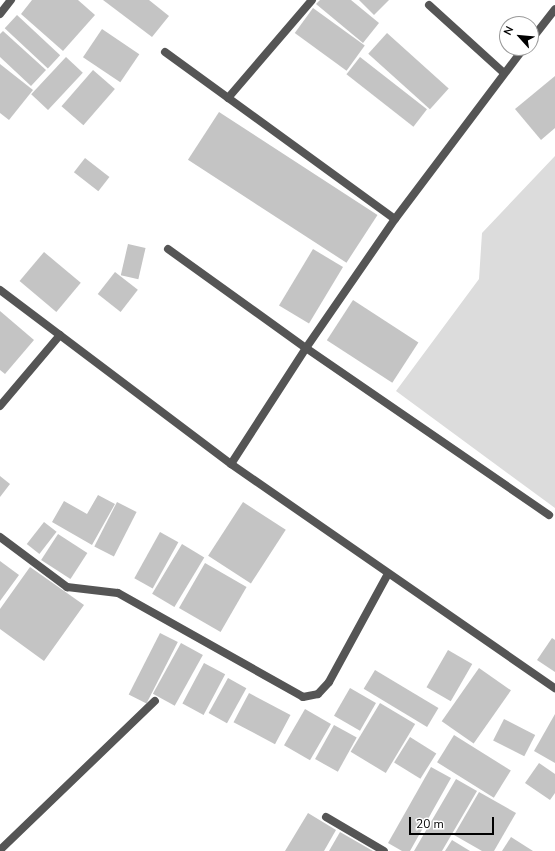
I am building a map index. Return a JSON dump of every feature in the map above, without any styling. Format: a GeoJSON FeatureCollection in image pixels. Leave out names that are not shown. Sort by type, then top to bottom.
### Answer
{"type":"FeatureCollection","features":[{"type":"Feature","properties":{"kind":"street"},"geometry":{"type":"LineString","coordinates":[[0,14],[11,0]]}},
{"type":"Feature","properties":{"kind":"street"},"geometry":{"type":"LineString","coordinates":[[228,98],[312,0]]}},
{"type":"Feature","properties":{"kind":"street"},"geometry":{"type":"LineString","coordinates":[[429,5],[504,73]]}},
{"type":"Feature","properties":{"kind":"street"},"geometry":{"type":"LineString","coordinates":[[539,30],[555,9]]}},
{"type":"Feature","properties":{"kind":"street"},"geometry":{"type":"LineString","coordinates":[[165,52],[395,219]]}},
{"type":"Feature","properties":{"kind":"street"},"geometry":{"type":"LineString","coordinates":[[231,464],[306,348],[395,219],[518,56]]}},
{"type":"Feature","properties":{"kind":"street"},"geometry":{"type":"LineString","coordinates":[[168,249],[306,348],[549,515]]}},
{"type":"Feature","properties":{"kind":"street"},"geometry":{"type":"LineString","coordinates":[[0,290],[231,464],[555,688]]}},
{"type":"Feature","properties":{"kind":"street"},"geometry":{"type":"LineString","coordinates":[[0,406],[60,335]]}},
{"type":"Feature","properties":{"kind":"street"},"geometry":{"type":"LineString","coordinates":[[0,537],[67,587],[118,593],[303,697],[318,694],[328,682],[388,574]]}},
{"type":"Feature","properties":{"kind":"street"},"geometry":{"type":"LineString","coordinates":[[0,850],[156,701]]}},
{"type":"Feature","properties":{"kind":"street"},"geometry":{"type":"LineString","coordinates":[[326,817],[384,851]]}},
{"type":"Feature","properties":{"kind":"shaded area"},"geometry":{"type":"Polygon","coordinates":[[[555,156],[555,508],[396,391],[479,279],[482,233],[555,156]]]}},
{"type":"Feature","properties":{"kind":"building"},"geometry":{"type":"Polygon","coordinates":[[[32,0],[78,0],[95,15],[63,51],[21,14],[32,0]]]}},
{"type":"Feature","properties":{"kind":"building"},"geometry":{"type":"Polygon","coordinates":[[[103,0],[149,0],[169,16],[152,37],[103,0]]]}},
{"type":"Feature","properties":{"kind":"building"},"geometry":{"type":"Polygon","coordinates":[[[320,0],[351,0],[379,23],[363,43],[316,4],[320,0]]]}},
{"type":"Feature","properties":{"kind":"building"},"geometry":{"type":"Polygon","coordinates":[[[359,0],[389,0],[374,15],[359,0]]]}},
{"type":"Feature","properties":{"kind":"building"},"geometry":{"type":"Polygon","coordinates":[[[313,8],[365,46],[347,71],[295,33],[313,8]]]}},
{"type":"Feature","properties":{"kind":"building"},"geometry":{"type":"Polygon","coordinates":[[[17,15],[60,55],[48,68],[5,28],[17,15]]]}},
{"type":"Feature","properties":{"kind":"building"},"geometry":{"type":"Polygon","coordinates":[[[102,29],[139,54],[120,82],[83,57],[102,29]]]}},
{"type":"Feature","properties":{"kind":"building"},"geometry":{"type":"Polygon","coordinates":[[[3,31],[46,70],[31,86],[0,57],[0,34],[3,31]]]}},
{"type":"Feature","properties":{"kind":"building"},"geometry":{"type":"Polygon","coordinates":[[[387,33],[449,89],[430,109],[368,54],[387,33]]]}},
{"type":"Feature","properties":{"kind":"building"},"geometry":{"type":"Polygon","coordinates":[[[66,57],[83,73],[48,110],[31,94],[66,57]]]}},
{"type":"Feature","properties":{"kind":"building"},"geometry":{"type":"Polygon","coordinates":[[[360,57],[427,109],[413,127],[346,74],[360,57]]]}},
{"type":"Feature","properties":{"kind":"building"},"geometry":{"type":"Polygon","coordinates":[[[0,64],[33,90],[9,120],[0,113],[0,64]]]}},
{"type":"Feature","properties":{"kind":"building"},"geometry":{"type":"Polygon","coordinates":[[[93,70],[115,89],[83,125],[62,106],[93,70]]]}},
{"type":"Feature","properties":{"kind":"building"},"geometry":{"type":"Polygon","coordinates":[[[555,76],[555,128],[541,140],[515,109],[555,76]]]}},
{"type":"Feature","properties":{"kind":"building"},"geometry":{"type":"Polygon","coordinates":[[[219,112],[378,215],[346,263],[188,160],[219,112]]]}},
{"type":"Feature","properties":{"kind":"building"},"geometry":{"type":"Polygon","coordinates":[[[85,158],[109,177],[98,191],[74,172],[85,158]]]}},
{"type":"Feature","properties":{"kind":"building"},"geometry":{"type":"Polygon","coordinates":[[[128,244],[146,248],[138,279],[121,275],[128,244]]]}},
{"type":"Feature","properties":{"kind":"building"},"geometry":{"type":"Polygon","coordinates":[[[313,249],[343,267],[309,324],[279,306],[313,249]]]}},
{"type":"Feature","properties":{"kind":"building"},"geometry":{"type":"Polygon","coordinates":[[[44,252],[81,283],[56,312],[20,281],[44,252]]]}},
{"type":"Feature","properties":{"kind":"building"},"geometry":{"type":"Polygon","coordinates":[[[115,272],[138,290],[121,312],[98,294],[115,272]]]}},
{"type":"Feature","properties":{"kind":"building"},"geometry":{"type":"Polygon","coordinates":[[[353,300],[418,342],[392,383],[327,340],[353,300]]]}},
{"type":"Feature","properties":{"kind":"building"},"geometry":{"type":"Polygon","coordinates":[[[0,311],[34,340],[5,374],[0,370],[0,311]]]}},
{"type":"Feature","properties":{"kind":"building"},"geometry":{"type":"Polygon","coordinates":[[[0,476],[10,484],[0,497],[0,476]]]}},
{"type":"Feature","properties":{"kind":"building"},"geometry":{"type":"Polygon","coordinates":[[[98,495],[115,504],[92,545],[52,522],[64,501],[87,514],[98,495]]]}},
{"type":"Feature","properties":{"kind":"building"},"geometry":{"type":"Polygon","coordinates":[[[117,502],[137,512],[114,557],[94,547],[117,502]]]}},
{"type":"Feature","properties":{"kind":"building"},"geometry":{"type":"Polygon","coordinates":[[[243,502],[286,530],[251,583],[208,556],[243,502]]]}},
{"type":"Feature","properties":{"kind":"building"},"geometry":{"type":"Polygon","coordinates":[[[44,522],[57,532],[39,554],[27,544],[44,522]]]}},
{"type":"Feature","properties":{"kind":"building"},"geometry":{"type":"Polygon","coordinates":[[[160,532],[178,542],[153,589],[134,578],[160,532]]]}},
{"type":"Feature","properties":{"kind":"building"},"geometry":{"type":"Polygon","coordinates":[[[58,534],[87,553],[70,579],[41,560],[58,534]]]}},
{"type":"Feature","properties":{"kind":"building"},"geometry":{"type":"Polygon","coordinates":[[[182,544],[204,557],[174,607],[152,594],[182,544]]]}},
{"type":"Feature","properties":{"kind":"building"},"geometry":{"type":"Polygon","coordinates":[[[0,561],[19,575],[0,601],[0,561]]]}},
{"type":"Feature","properties":{"kind":"building"},"geometry":{"type":"Polygon","coordinates":[[[205,563],[247,587],[221,632],[179,608],[205,563]]]}},
{"type":"Feature","properties":{"kind":"building"},"geometry":{"type":"Polygon","coordinates":[[[30,567],[84,605],[44,661],[0,629],[0,609],[30,567]]]}},
{"type":"Feature","properties":{"kind":"building"},"geometry":{"type":"Polygon","coordinates":[[[160,633],[178,642],[146,704],[129,694],[160,633]]]}},
{"type":"Feature","properties":{"kind":"building"},"geometry":{"type":"Polygon","coordinates":[[[552,638],[555,640],[555,672],[537,660],[552,638]]]}},
{"type":"Feature","properties":{"kind":"building"},"geometry":{"type":"Polygon","coordinates":[[[181,643],[203,655],[175,706],[153,694],[181,643]]]}},
{"type":"Feature","properties":{"kind":"building"},"geometry":{"type":"Polygon","coordinates":[[[448,650],[472,664],[451,701],[426,687],[448,650]]]}},
{"type":"Feature","properties":{"kind":"building"},"geometry":{"type":"Polygon","coordinates":[[[204,663],[225,674],[204,715],[182,704],[204,663]]]}},
{"type":"Feature","properties":{"kind":"building"},"geometry":{"type":"Polygon","coordinates":[[[479,668],[511,690],[474,744],[442,721],[479,668]]]}},
{"type":"Feature","properties":{"kind":"building"},"geometry":{"type":"Polygon","coordinates":[[[375,670],[438,708],[427,727],[364,689],[375,670]]]}},
{"type":"Feature","properties":{"kind":"building"},"geometry":{"type":"Polygon","coordinates":[[[228,678],[246,688],[227,723],[209,713],[228,678]]]}},
{"type":"Feature","properties":{"kind":"building"},"geometry":{"type":"Polygon","coordinates":[[[350,688],[376,703],[360,731],[334,716],[350,688]]]}},
{"type":"Feature","properties":{"kind":"building"},"geometry":{"type":"Polygon","coordinates":[[[249,693],[290,715],[275,744],[234,722],[249,693]]]}},
{"type":"Feature","properties":{"kind":"building"},"geometry":{"type":"Polygon","coordinates":[[[380,703],[415,724],[386,773],[351,752],[380,703]]]}},
{"type":"Feature","properties":{"kind":"building"},"geometry":{"type":"Polygon","coordinates":[[[305,709],[331,724],[310,760],[284,745],[305,709]]]}},
{"type":"Feature","properties":{"kind":"building"},"geometry":{"type":"Polygon","coordinates":[[[555,714],[555,763],[534,751],[555,714]]]}},
{"type":"Feature","properties":{"kind":"building"},"geometry":{"type":"Polygon","coordinates":[[[504,719],[535,735],[524,756],[493,740],[504,719]]]}},
{"type":"Feature","properties":{"kind":"building"},"geometry":{"type":"Polygon","coordinates":[[[334,725],[357,738],[338,772],[315,759],[334,725]]]}},
{"type":"Feature","properties":{"kind":"building"},"geometry":{"type":"Polygon","coordinates":[[[454,735],[511,771],[494,798],[437,762],[454,735]]]}},
{"type":"Feature","properties":{"kind":"building"},"geometry":{"type":"Polygon","coordinates":[[[410,737],[436,753],[420,779],[394,762],[410,737]]]}},
{"type":"Feature","properties":{"kind":"building"},"geometry":{"type":"Polygon","coordinates":[[[539,763],[555,774],[555,793],[550,800],[525,783],[539,763]]]}},
{"type":"Feature","properties":{"kind":"building"},"geometry":{"type":"Polygon","coordinates":[[[431,767],[451,778],[410,851],[402,851],[388,843],[431,767]]]}},
{"type":"Feature","properties":{"kind":"building"},"geometry":{"type":"Polygon","coordinates":[[[456,779],[477,791],[442,851],[414,851],[456,779]]]}},
{"type":"Feature","properties":{"kind":"building"},"geometry":{"type":"Polygon","coordinates":[[[479,792],[516,813],[494,851],[482,851],[454,835],[479,792]]]}},
{"type":"Feature","properties":{"kind":"building"},"geometry":{"type":"Polygon","coordinates":[[[308,813],[336,830],[324,851],[285,851],[308,813]]]}},
{"type":"Feature","properties":{"kind":"building"},"geometry":{"type":"Polygon","coordinates":[[[340,832],[373,851],[329,851],[340,832]]]}},
{"type":"Feature","properties":{"kind":"building"},"geometry":{"type":"Polygon","coordinates":[[[511,837],[533,851],[502,851],[511,837]]]}},
{"type":"Feature","properties":{"kind":"building"},"geometry":{"type":"Polygon","coordinates":[[[452,840],[470,851],[445,851],[452,840]]]}}]}
